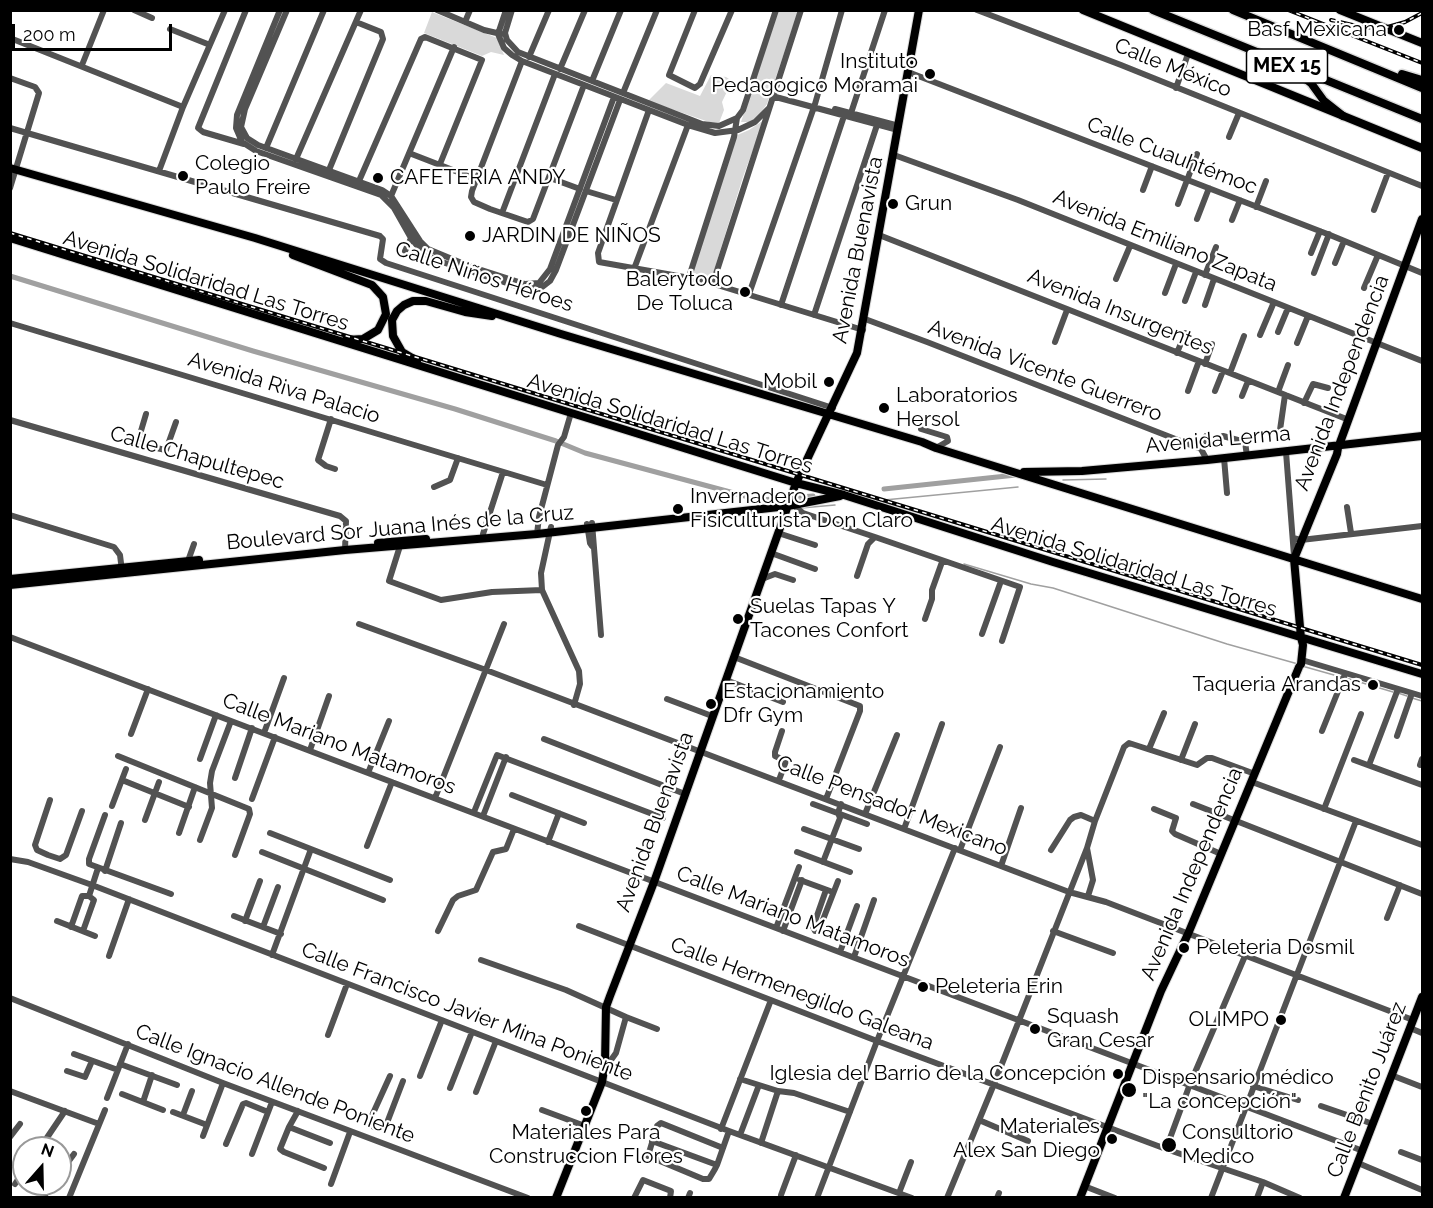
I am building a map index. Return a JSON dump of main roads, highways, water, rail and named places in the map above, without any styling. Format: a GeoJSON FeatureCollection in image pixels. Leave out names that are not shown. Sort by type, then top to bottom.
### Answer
{"type":"FeatureCollection","features":[{"type":"Feature","properties":{"kind":"highway","name":"MEX 15"},"geometry":{"type":"LineString","coordinates":[[1153,10],[1422,119]]}},
{"type":"Feature","properties":{"kind":"highway","name":"MEX 15"},"geometry":{"type":"LineString","coordinates":[[1233,10],[1422,87]]}},
{"type":"Feature","properties":{"kind":"highway"},"geometry":{"type":"LineString","coordinates":[[1358,62],[1422,81]]}},
{"type":"Feature","properties":{"kind":"highway"},"geometry":{"type":"LineString","coordinates":[[1287,66],[1311,83],[1324,101],[1343,116]]}},
{"type":"Feature","properties":{"kind":"main road","name":"Avenida Buenavista"},"geometry":{"type":"LineString","coordinates":[[556,1197],[602,1082],[605,1065],[606,1007],[654,882],[796,483],[857,353],[865,320],[919,10]]}},
{"type":"Feature","properties":{"kind":"main road"},"geometry":{"type":"LineString","coordinates":[[1083,10],[1422,147]]}},
{"type":"Feature","properties":{"kind":"main road"},"geometry":{"type":"LineString","coordinates":[[1340,10],[1422,43]]}},
{"type":"Feature","properties":{"kind":"main road"},"geometry":{"type":"LineString","coordinates":[[13,169],[255,238],[508,317],[831,412],[936,448],[1422,599]]}},
{"type":"Feature","properties":{"kind":"main road","name":"Avenida Independencia"},"geometry":{"type":"LineString","coordinates":[[1080,1197],[1132,1062],[1236,821],[1300,664],[1303,650],[1294,559],[1297,539],[1338,449],[1422,219]]}},
{"type":"Feature","properties":{"kind":"main road","name":"Avenida Solidaridad Las Torres"},"geometry":{"type":"LineString","coordinates":[[10,238],[796,483],[844,495],[1422,674]]}},
{"type":"Feature","properties":{"kind":"main road"},"geometry":{"type":"LineString","coordinates":[[255,238],[321,267],[365,282],[380,293],[386,306],[386,314],[375,333],[359,340],[335,340]]}},
{"type":"Feature","properties":{"kind":"main road"},"geometry":{"type":"LineString","coordinates":[[476,383],[405,355],[396,345],[393,336],[394,315],[404,305],[418,300],[465,312],[508,317]]}},
{"type":"Feature","properties":{"kind":"main road","name":"Avenida Lerma"},"geometry":{"type":"LineString","coordinates":[[1017,472],[1082,471],[1247,456],[1287,456],[1422,436]]}},
{"type":"Feature","properties":{"kind":"main road","name":"Boulevard Sor Juana Inés de la Cruz"},"geometry":{"type":"LineString","coordinates":[[10,585],[345,548],[590,526],[844,495]]}},
{"type":"Feature","properties":{"kind":"main road","name":"Boulevard Sor Juana Inés de la Cruz"},"geometry":{"type":"LineString","coordinates":[[10,579],[122,571],[188,561],[345,548],[400,546],[537,531]]}},
{"type":"Feature","properties":{"kind":"main road","name":"Calle Benito Juárez"},"geometry":{"type":"LineString","coordinates":[[1344,1197],[1421,1002]]}},
{"type":"Feature","properties":{"kind":"waterway"},"geometry":{"type":"LineString","coordinates":[[10,276],[253,351],[455,409],[556,441],[585,453],[760,500],[813,496]]}},
{"type":"Feature","properties":{"kind":"waterway"},"geometry":{"type":"LineString","coordinates":[[884,489],[1016,475]]}},
{"type":"Feature","properties":{"kind":"waterway"},"geometry":{"type":"LineString","coordinates":[[1063,480],[1106,479]]}},
{"type":"Feature","properties":{"kind":"waterway"},"geometry":{"type":"LineString","coordinates":[[874,501],[1018,487]]}},
{"type":"Feature","properties":{"kind":"waterway"},"geometry":{"type":"LineString","coordinates":[[801,508],[835,505]]}},
{"type":"Feature","properties":{"kind":"waterway"},"geometry":{"type":"LineString","coordinates":[[964,564],[1031,584],[1053,588],[1227,644],[1298,664]]}},
{"type":"Feature","properties":{"kind":"waterway"},"geometry":{"type":"LineString","coordinates":[[1302,666],[1341,677]]}},
{"type":"Feature","properties":{"kind":"waterway"},"geometry":{"type":"LineString","coordinates":[[1346,678],[1393,692]]}},
{"type":"Feature","properties":{"kind":"waterway"},"geometry":{"type":"LineString","coordinates":[[1398,693],[1407,696]]}},
{"type":"Feature","properties":{"kind":"waterway"},"geometry":{"type":"LineString","coordinates":[[1412,698],[1422,701]]}},
{"type":"Feature","properties":{"kind":"railway"},"geometry":{"type":"LineString","coordinates":[[1288,10],[1422,63]]}},
{"type":"Feature","properties":{"kind":"railway"},"geometry":{"type":"LineString","coordinates":[[1331,20],[1361,27],[1384,28],[1405,22],[1422,13]]}},
{"type":"Feature","properties":{"kind":"railway"},"geometry":{"type":"LineString","coordinates":[[10,233],[1422,665]]}},
{"type":"Feature","properties":{"kind":"place","name":"Basf Mexicana"},"geometry":{"type":"Point","coordinates":[1399,30]}},
{"type":"Feature","properties":{"kind":"place","name":"Instituto Pedagogico Moramai"},"geometry":{"type":"Point","coordinates":[930,74]}},
{"type":"Feature","properties":{"kind":"place","name":"Colegio Paulo Freire"},"geometry":{"type":"Point","coordinates":[183,176]}},
{"type":"Feature","properties":{"kind":"place","name":"CAFETERIA ANDY"},"geometry":{"type":"Point","coordinates":[378,178]}},
{"type":"Feature","properties":{"kind":"place","name":"Grun"},"geometry":{"type":"Point","coordinates":[893,204]}},
{"type":"Feature","properties":{"kind":"place","name":"JARDIN DE NIÑOS"},"geometry":{"type":"Point","coordinates":[470,236]}},
{"type":"Feature","properties":{"kind":"place","name":"Balerytodo De Toluca"},"geometry":{"type":"Point","coordinates":[745,292]}},
{"type":"Feature","properties":{"kind":"place","name":"Mobil"},"geometry":{"type":"Point","coordinates":[829,382]}},
{"type":"Feature","properties":{"kind":"place","name":"Laboratorios Hersol"},"geometry":{"type":"Point","coordinates":[884,408]}},
{"type":"Feature","properties":{"kind":"place","name":"Invernadero Fisiculturista Don Claro"},"geometry":{"type":"Point","coordinates":[678,509]}},
{"type":"Feature","properties":{"kind":"place","name":"Suelas Tapas Y Tacones Confort"},"geometry":{"type":"Point","coordinates":[738,619]}},
{"type":"Feature","properties":{"kind":"place","name":"Taqueria Arandas"},"geometry":{"type":"Point","coordinates":[1373,685]}},
{"type":"Feature","properties":{"kind":"place","name":"Estacionamiento Dfr Gym"},"geometry":{"type":"Point","coordinates":[711,704]}},
{"type":"Feature","properties":{"kind":"place","name":"Peleteria Dosmil"},"geometry":{"type":"Point","coordinates":[1184,948]}},
{"type":"Feature","properties":{"kind":"place","name":"Peleteria Erin"},"geometry":{"type":"Point","coordinates":[923,987]}},
{"type":"Feature","properties":{"kind":"place","name":"OLIMPO"},"geometry":{"type":"Point","coordinates":[1281,1020]}},
{"type":"Feature","properties":{"kind":"place","name":"Squash Gran Cesar"},"geometry":{"type":"Point","coordinates":[1035,1029]}},
{"type":"Feature","properties":{"kind":"place","name":"Iglesia del Barrio de la Concepción"},"geometry":{"type":"Point","coordinates":[1118,1074]}},
{"type":"Feature","properties":{"kind":"place","name":"Dispensario médico \"La concepción\""},"geometry":{"type":"Point","coordinates":[1129,1090]}},
{"type":"Feature","properties":{"kind":"place","name":"Materiales Para Construccion Flores"},"geometry":{"type":"Point","coordinates":[586,1111]}},
{"type":"Feature","properties":{"kind":"place","name":"Materiales Alex San Diego"},"geometry":{"type":"Point","coordinates":[1112,1139]}},
{"type":"Feature","properties":{"kind":"place","name":"Consultorio Medico"},"geometry":{"type":"Point","coordinates":[1169,1145]}}]}
